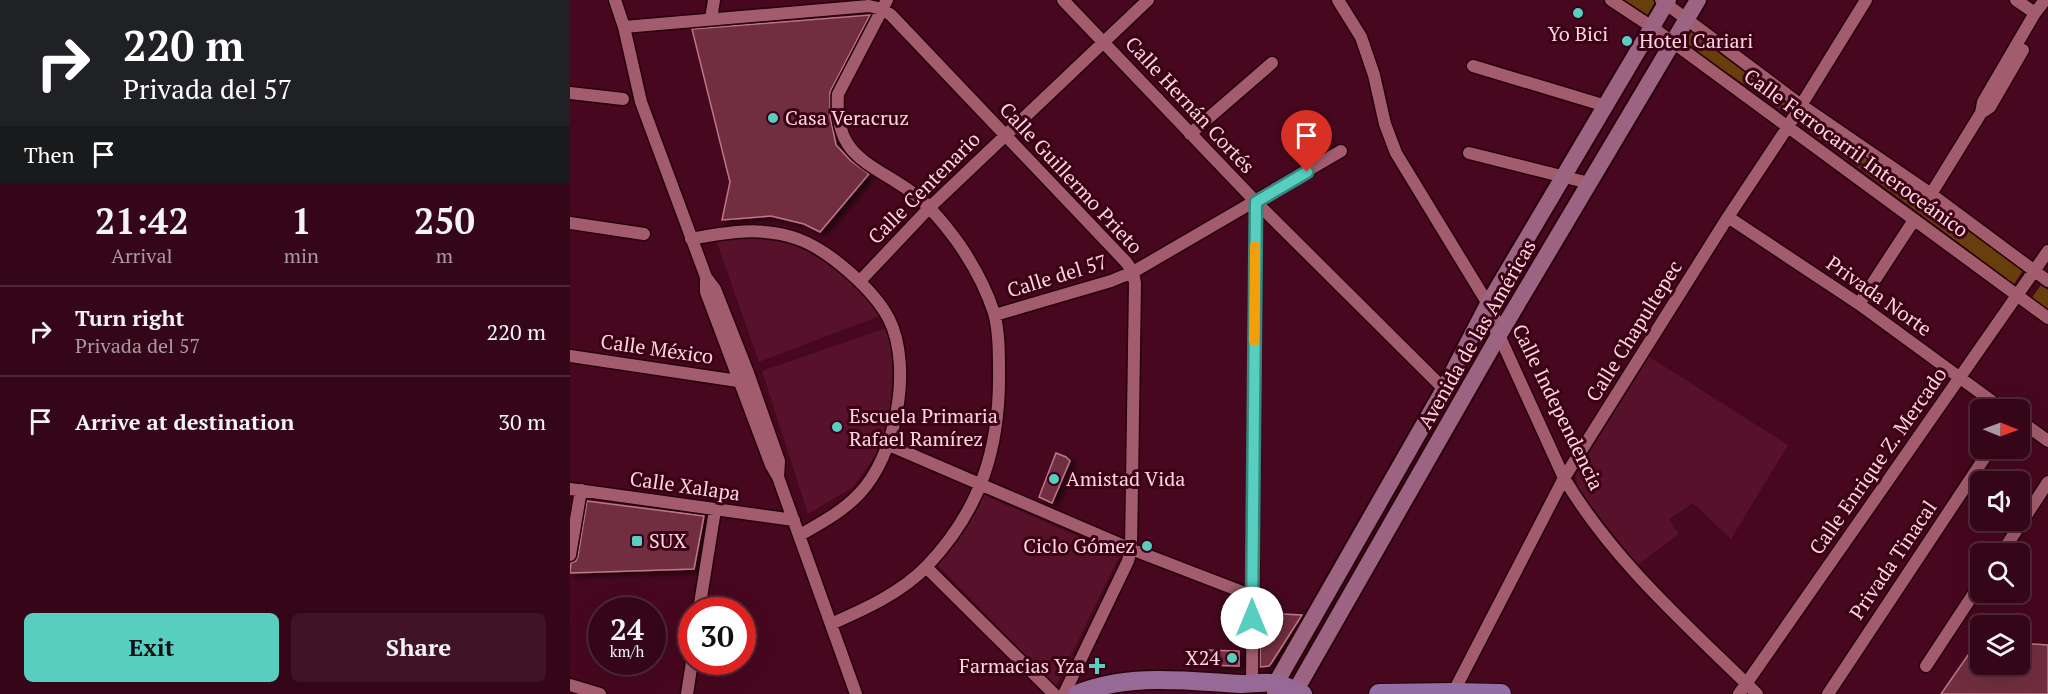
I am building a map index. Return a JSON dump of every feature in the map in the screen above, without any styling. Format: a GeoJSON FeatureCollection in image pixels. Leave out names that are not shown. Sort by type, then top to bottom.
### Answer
{"type":"FeatureCollection","features":[{"type":"Feature","properties":{"kind":"highway"},"geometry":{"type":"LineString","coordinates":[[1379,694],[1501,694]]}},
{"type":"Feature","properties":{"kind":"main road","name":"Avenida de las Américas"},"geometry":{"type":"LineString","coordinates":[[1299,692],[1499,335],[1698,0]]}},
{"type":"Feature","properties":{"kind":"main road","name":"Avenida de las Américas"},"geometry":{"type":"LineString","coordinates":[[1276,689],[1444,389],[1488,304],[1606,106],[1665,1]]}},
{"type":"Feature","properties":{"kind":"main road"},"geometry":{"type":"LineString","coordinates":[[1077,694],[1118,682],[1173,680],[1252,684],[1299,692]]}},
{"type":"Feature","properties":{"kind":"street"},"geometry":{"type":"LineString","coordinates":[[615,0],[624,27],[641,102],[691,239],[706,277],[716,289],[748,374],[779,461],[778,477]]}},
{"type":"Feature","properties":{"kind":"street"},"geometry":{"type":"LineString","coordinates":[[711,19],[714,0]]}},
{"type":"Feature","properties":{"kind":"street","name":"Calle Hernán Cortés"},"geometry":{"type":"LineString","coordinates":[[1063,0],[1256,202],[1444,389]]}},
{"type":"Feature","properties":{"kind":"street","name":"Calle Centenario"},"geometry":{"type":"LineString","coordinates":[[860,281],[929,208],[1148,0]]}},
{"type":"Feature","properties":{"kind":"street","name":"Calle Independencia"},"geometry":{"type":"LineString","coordinates":[[1338,0],[1361,37],[1374,75],[1385,124],[1396,153],[1488,304],[1499,335],[1564,478],[1577,500],[1610,543],[1652,591],[1743,689],[1757,694]]}},
{"type":"Feature","properties":{"kind":"street","name":"Calle Ferrocarril Interoceánico"},"geometry":{"type":"LineString","coordinates":[[1611,0],[1674,43],[2048,318]]}},
{"type":"Feature","properties":{"kind":"street","name":"Calle Chapultepec"},"geometry":{"type":"LineString","coordinates":[[1453,693],[1564,478],[1866,0]]}},
{"type":"Feature","properties":{"kind":"street"},"geometry":{"type":"LineString","coordinates":[[2016,0],[2035,13]]}},
{"type":"Feature","properties":{"kind":"street"},"geometry":{"type":"LineString","coordinates":[[1931,194],[1981,113],[1983,102],[2045,0]]}},
{"type":"Feature","properties":{"kind":"street","name":"Calle Ferrocarril Interoceánico"},"geometry":{"type":"LineString","coordinates":[[1665,1],[1801,105],[1931,194],[2048,281]]}},
{"type":"Feature","properties":{"kind":"street"},"geometry":{"type":"LineString","coordinates":[[624,27],[884,4]]}},
{"type":"Feature","properties":{"kind":"street"},"geometry":{"type":"LineString","coordinates":[[831,624],[887,596],[926,567],[952,536],[982,484],[993,442],[999,398],[999,350],[995,315],[982,282],[958,243],[929,208],[912,193],[854,154],[839,128],[838,94],[884,4]]}},
{"type":"Feature","properties":{"kind":"street","name":"Calle Guillermo Prieto"},"geometry":{"type":"LineString","coordinates":[[884,4],[891,15],[1118,253],[1133,272],[1135,283],[1131,549],[1128,561],[1064,694]]}},
{"type":"Feature","properties":{"kind":"street"},"geometry":{"type":"LineString","coordinates":[[1981,113],[1990,107],[2048,9]]}},
{"type":"Feature","properties":{"kind":"street"},"geometry":{"type":"LineString","coordinates":[[1190,134],[1272,63]]}},
{"type":"Feature","properties":{"kind":"street"},"geometry":{"type":"LineString","coordinates":[[1473,66],[1606,106]]}},
{"type":"Feature","properties":{"kind":"street"},"geometry":{"type":"LineString","coordinates":[[570,93],[623,99]]}},
{"type":"Feature","properties":{"kind":"street","name":"Calle del 57"},"geometry":{"type":"LineString","coordinates":[[995,315],[1111,281],[1133,272],[1341,151]]}},
{"type":"Feature","properties":{"kind":"street"},"geometry":{"type":"LineString","coordinates":[[1469,153],[1589,183]]}},
{"type":"Feature","properties":{"kind":"street"},"geometry":{"type":"LineString","coordinates":[[1252,684],[1256,202]]}},
{"type":"Feature","properties":{"kind":"street","name":"Privada Norte"},"geometry":{"type":"LineString","coordinates":[[1728,217],[1859,304],[1989,399]]}},
{"type":"Feature","properties":{"kind":"street"},"geometry":{"type":"LineString","coordinates":[[1859,304],[1914,220]]}},
{"type":"Feature","properties":{"kind":"street"},"geometry":{"type":"LineString","coordinates":[[570,223],[644,234]]}},
{"type":"Feature","properties":{"kind":"street"},"geometry":{"type":"LineString","coordinates":[[691,239],[724,232],[748,231],[773,232],[800,239],[832,258],[860,281],[876,299],[889,320],[896,339],[900,369],[896,420],[889,445],[878,469],[860,493],[838,513],[800,535]]}},
{"type":"Feature","properties":{"kind":"street","name":"Calle Enrique Z. Mercado"},"geometry":{"type":"LineString","coordinates":[[1743,689],[2048,251]]}},
{"type":"Feature","properties":{"kind":"street"},"geometry":{"type":"LineString","coordinates":[[706,277],[706,292],[738,381],[800,535],[856,694]]}},
{"type":"Feature","properties":{"kind":"street","name":"Calle México"},"geometry":{"type":"LineString","coordinates":[[570,356],[738,381]]}},
{"type":"Feature","properties":{"kind":"street"},"geometry":{"type":"LineString","coordinates":[[2030,428],[2048,441]]}},
{"type":"Feature","properties":{"kind":"street"},"geometry":{"type":"LineString","coordinates":[[889,445],[1131,549],[1253,596]]}},
{"type":"Feature","properties":{"kind":"street","name":"Privada Tinacal"},"geometry":{"type":"LineString","coordinates":[[1828,694],[1984,459]]}},
{"type":"Feature","properties":{"kind":"street"},"geometry":{"type":"LineString","coordinates":[[2008,543],[2048,482]]}},
{"type":"Feature","properties":{"kind":"street"},"geometry":{"type":"LineString","coordinates":[[570,555],[576,490]]}},
{"type":"Feature","properties":{"kind":"street","name":"Calle Xalapa"},"geometry":{"type":"LineString","coordinates":[[576,490],[794,520]]}},
{"type":"Feature","properties":{"kind":"street"},"geometry":{"type":"LineString","coordinates":[[701,597],[715,510]]}},
{"type":"Feature","properties":{"kind":"street"},"geometry":{"type":"LineString","coordinates":[[926,567],[1054,694]]}},
{"type":"Feature","properties":{"kind":"street"},"geometry":{"type":"LineString","coordinates":[[1926,666],[1970,599]]}},
{"type":"Feature","properties":{"kind":"street"},"geometry":{"type":"LineString","coordinates":[[687,694],[690,675]]}},
{"type":"Feature","properties":{"kind":"street"},"geometry":{"type":"LineString","coordinates":[[570,685],[600,694]]}},
{"type":"Feature","properties":{"kind":"shaded area"},"geometry":{"type":"Polygon","coordinates":[[[1624,0],[1657,0],[1661,2],[1652,18],[1624,0]]]}},
{"type":"Feature","properties":{"kind":"shaded area"},"geometry":{"type":"Polygon","coordinates":[[[1695,27],[1800,99],[1790,116],[1684,43],[1695,27]]]}},
{"type":"Feature","properties":{"kind":"shaded area"},"geometry":{"type":"Polygon","coordinates":[[[1810,117],[2023,270],[2014,284],[1804,127],[1810,117]]]}},
{"type":"Feature","properties":{"kind":"shaded area"},"geometry":{"type":"Polygon","coordinates":[[[760,234],[805,241],[837,259],[885,314],[759,362],[715,237],[760,234]]]}},
{"type":"Feature","properties":{"kind":"shaded area"},"geometry":{"type":"Polygon","coordinates":[[[2041,285],[2048,290],[2048,311],[2031,299],[2041,285]]]}},
{"type":"Feature","properties":{"kind":"shaded area","name":"Escuela Primaria Rafael Ramírez"},"geometry":{"type":"Polygon","coordinates":[[[889,327],[901,381],[888,439],[853,487],[808,514],[762,371],[889,327]]]}},
{"type":"Feature","properties":{"kind":"shaded area"},"geometry":{"type":"Polygon","coordinates":[[[1648,356],[1788,445],[1731,539],[1693,503],[1669,519],[1679,534],[1637,565],[1578,489],[1576,475],[1648,356]]]}},
{"type":"Feature","properties":{"kind":"shaded area"},"geometry":{"type":"Polygon","coordinates":[[[982,494],[1120,555],[1056,686],[938,566],[982,494]]]}},
{"type":"Feature","properties":{"kind":"building","name":"Casa Veracruz"},"geometry":{"type":"Polygon","coordinates":[[[870,15],[830,92],[830,116],[836,145],[851,161],[869,174],[820,232],[804,224],[771,216],[722,220],[730,182],[692,29],[870,15]]]}},
{"type":"Feature","properties":{"kind":"building","name":"Amistad Vida"},"geometry":{"type":"Polygon","coordinates":[[[1056,453],[1070,461],[1052,503],[1039,497],[1056,453]]]}},
{"type":"Feature","properties":{"kind":"building","name":"SUX"},"geometry":{"type":"Polygon","coordinates":[[[587,501],[704,516],[694,569],[570,573],[571,563],[576,561],[578,556],[587,501]]]}},
{"type":"Feature","properties":{"kind":"building"},"geometry":{"type":"Polygon","coordinates":[[[1261,613],[1302,615],[1269,666],[1260,667],[1261,613]]]}},
{"type":"Feature","properties":{"kind":"building"},"geometry":{"type":"Polygon","coordinates":[[[2030,644],[2048,645],[2048,694],[1941,694],[1970,652],[1970,675],[2030,675],[2030,644]]]}},
{"type":"Feature","properties":{"kind":"building"},"geometry":{"type":"Polygon","coordinates":[[[1199,650],[1239,651],[1239,666],[1204,665],[1199,650]]]}},
{"type":"Feature","properties":{"kind":"slow traffic"},"geometry":{"type":"LineString","coordinates":[[1254,341],[1255,246]]}},
{"type":"Feature","properties":{"kind":"place","name":"Yo Bici"},"geometry":{"type":"Point","coordinates":[1578,13]}},
{"type":"Feature","properties":{"kind":"place","name":"Hotel Cariari"},"geometry":{"type":"Point","coordinates":[1627,41]}},
{"type":"Feature","properties":{"kind":"place","name":"Casa Veracruz"},"geometry":{"type":"Point","coordinates":[773,118]}},
{"type":"Feature","properties":{"kind":"place","name":"Escuela Primaria Rafael Ramírez"},"geometry":{"type":"Point","coordinates":[837,427]}},
{"type":"Feature","properties":{"kind":"place","name":"Amistad Vida"},"geometry":{"type":"Point","coordinates":[1054,479]}},
{"type":"Feature","properties":{"kind":"place","name":"SUX"},"geometry":{"type":"Point","coordinates":[637,541]}},
{"type":"Feature","properties":{"kind":"place","name":"Ciclo Gómez"},"geometry":{"type":"Point","coordinates":[1147,546]}},
{"type":"Feature","properties":{"kind":"place","name":"X24"},"geometry":{"type":"Point","coordinates":[1232,658]}},
{"type":"Feature","properties":{"kind":"place","name":"Farmacias Yza"},"geometry":{"type":"Point","coordinates":[1097,666]}},
{"type":"Feature","properties":{"kind":"route"},"geometry":{"type":"LineString","coordinates":[[1252,618],[1256,202],[1307,172]]}}]}
